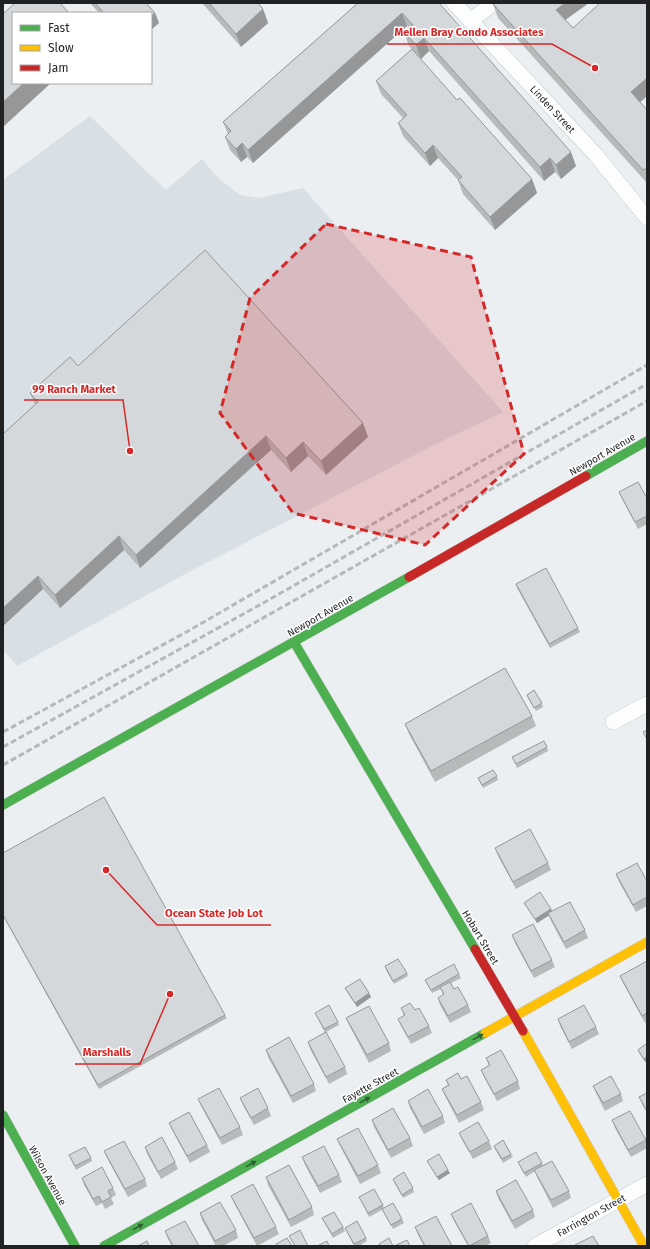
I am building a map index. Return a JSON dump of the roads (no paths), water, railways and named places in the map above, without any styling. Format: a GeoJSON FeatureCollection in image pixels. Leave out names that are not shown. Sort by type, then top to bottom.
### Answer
{"type":"FeatureCollection","features":[{"type":"Feature","properties":{"kind":"street","name":"Linden Street"},"geometry":{"type":"LineString","coordinates":[[454,3],[595,154],[646,216]]}},
{"type":"Feature","properties":{"kind":"street"},"geometry":{"type":"LineString","coordinates":[[470,21],[494,3]]}},
{"type":"Feature","properties":{"kind":"street","name":"Newport Avenue"},"geometry":{"type":"LineString","coordinates":[[3,805],[294,642],[647,441]]}},
{"type":"Feature","properties":{"kind":"street","name":"Hobart Street"},"geometry":{"type":"LineString","coordinates":[[294,642],[514,1017],[644,1246]]}},
{"type":"Feature","properties":{"kind":"street"},"geometry":{"type":"LineString","coordinates":[[613,722],[647,704]]}},
{"type":"Feature","properties":{"kind":"street","name":"Fayette Street"},"geometry":{"type":"LineString","coordinates":[[104,1246],[647,942]]}},
{"type":"Feature","properties":{"kind":"street","name":"Wilson Avenue"},"geometry":{"type":"LineString","coordinates":[[3,1115],[75,1246]]}},
{"type":"Feature","properties":{"kind":"street","name":"Farrington Street"},"geometry":{"type":"LineString","coordinates":[[535,1246],[647,1184]]}},
{"type":"Feature","properties":{"kind":"railway"},"geometry":{"type":"LineString","coordinates":[[3,732],[190,630],[647,365]]}},
{"type":"Feature","properties":{"kind":"railway"},"geometry":{"type":"LineString","coordinates":[[3,747],[265,602],[647,384]]}},
{"type":"Feature","properties":{"kind":"railway"},"geometry":{"type":"LineString","coordinates":[[3,765],[647,401]]}},
{"type":"Feature","properties":{"kind":"place","name":"Mellen Bray Condo Associates"},"geometry":{"type":"Point","coordinates":[595,68]}},
{"type":"Feature","properties":{"kind":"place","name":"99 Ranch Market"},"geometry":{"type":"Point","coordinates":[130,451]}},
{"type":"Feature","properties":{"kind":"place","name":"Ocean State Job Lot"},"geometry":{"type":"Point","coordinates":[106,870]}},
{"type":"Feature","properties":{"kind":"place","name":"Marshalls"},"geometry":{"type":"Point","coordinates":[170,994]}}]}
